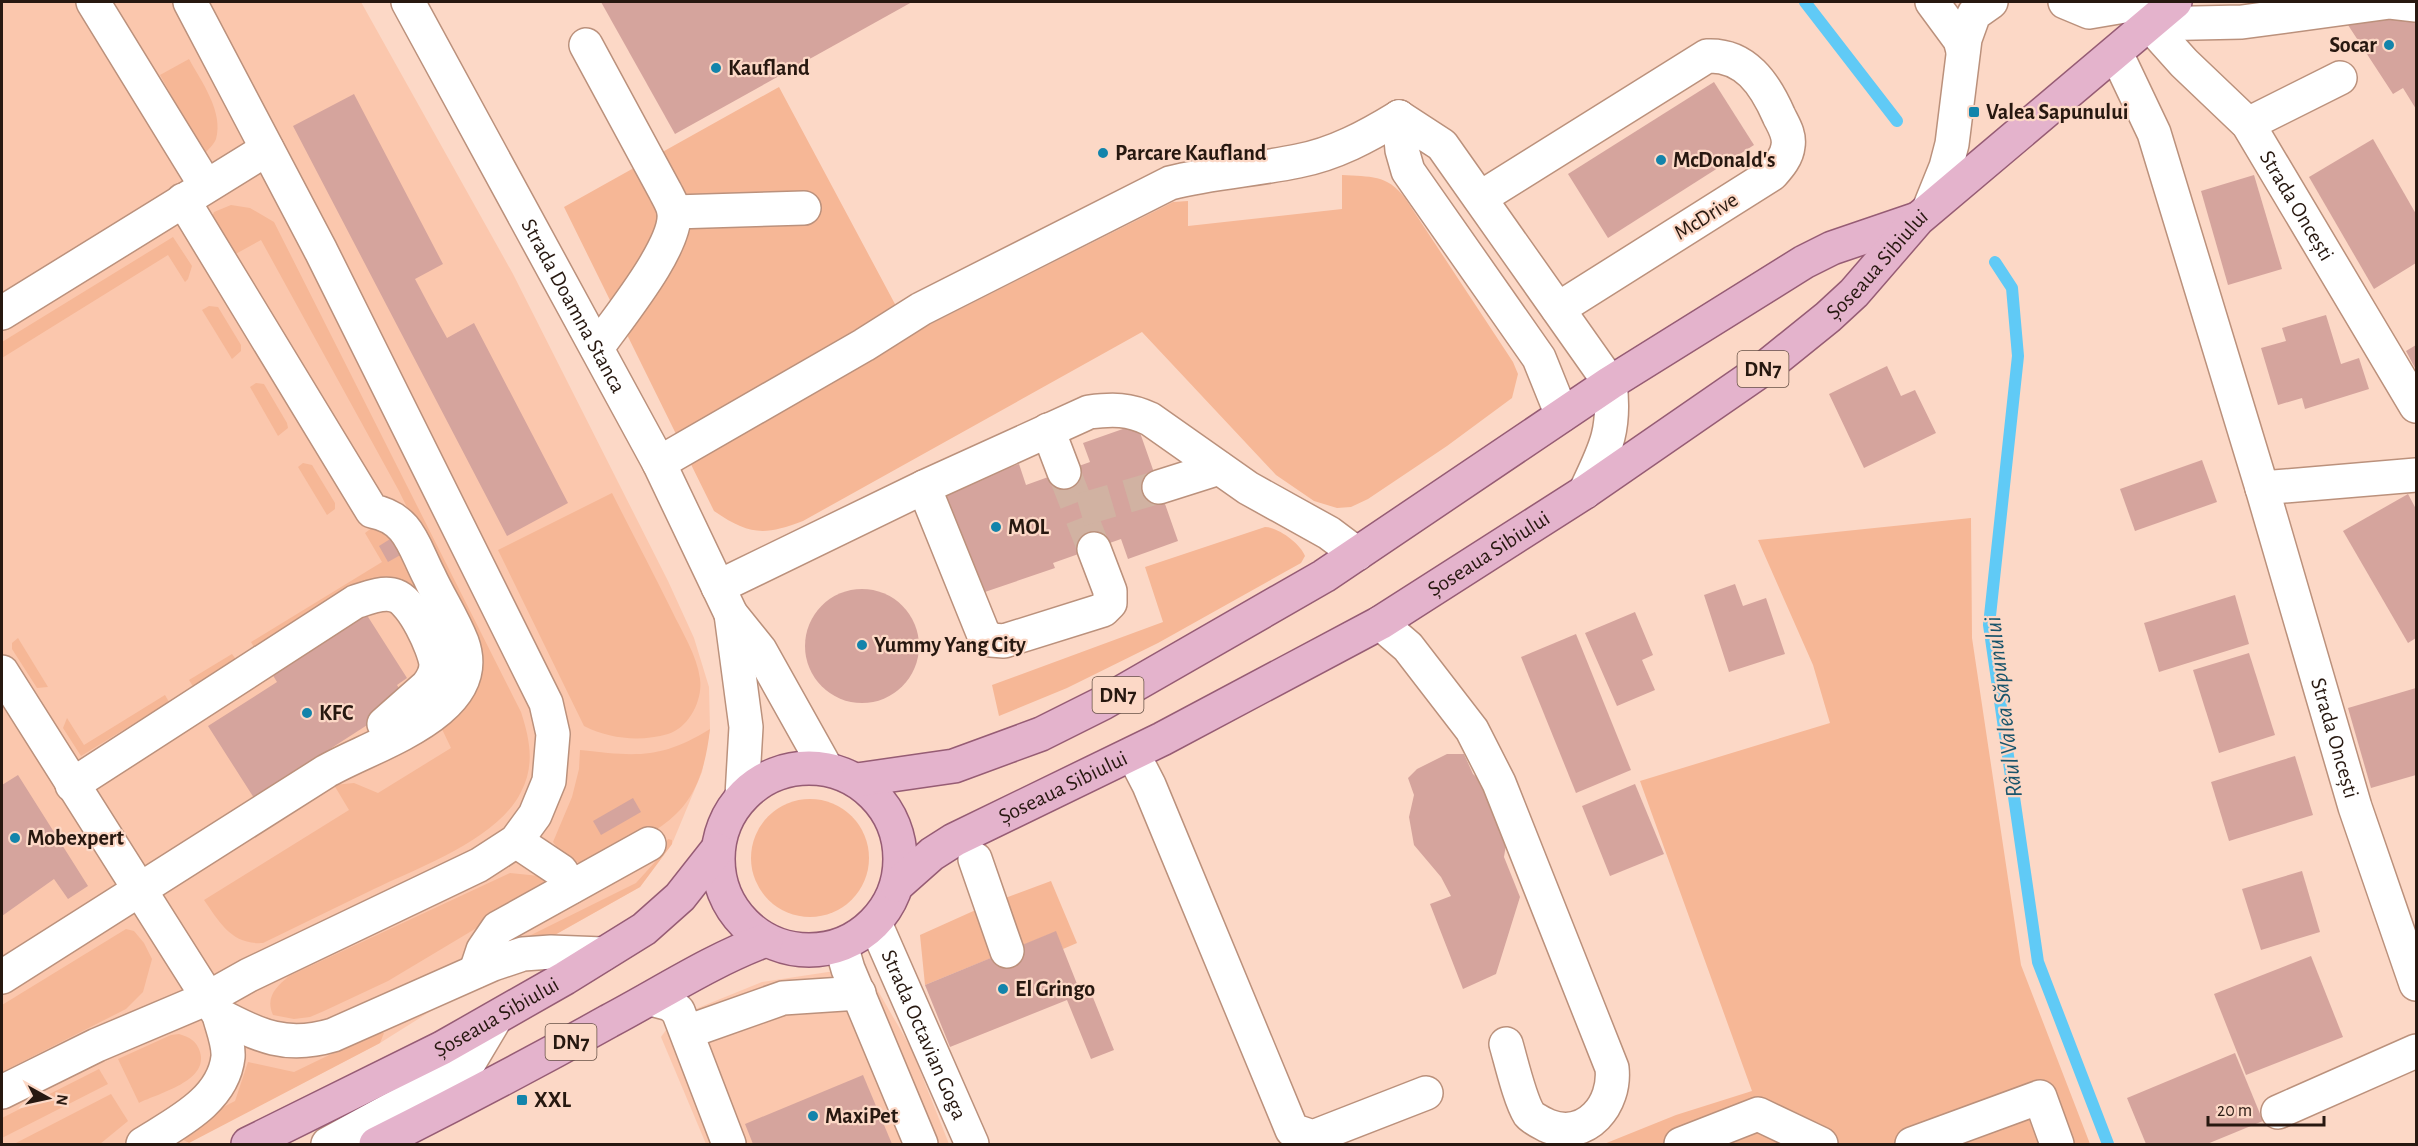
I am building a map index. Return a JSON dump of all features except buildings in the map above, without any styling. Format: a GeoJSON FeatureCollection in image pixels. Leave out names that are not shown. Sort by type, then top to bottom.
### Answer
{"type":"FeatureCollection","features":[{"type":"Feature","properties":{"kind":"main road","name":"DN7"},"geometry":{"type":"LineString","coordinates":[[1923,214],[2116,53],[2148,13],[2175,2]]}},
{"type":"Feature","properties":{"kind":"main road","name":"Șoseaua Sibiului"},"geometry":{"type":"LineString","coordinates":[[857,780],[954,765],[1041,734],[1103,703],[1282,602],[1610,383],[1804,262],[1832,248],[1923,214]]}},
{"type":"Feature","properties":{"kind":"main road","name":"Șoseaua Sibiului"},"geometry":{"type":"LineString","coordinates":[[897,885],[954,840],[1133,754],[1380,623],[1585,492],[1766,367],[1828,317],[1854,293],[1923,214]]}},
{"type":"Feature","properties":{"kind":"main road","name":"Șoseaua Sibiului"},"geometry":{"type":"LineString","coordinates":[[803,767],[826,768],[857,780],[876,796],[890,815],[898,837],[900,853],[897,885],[888,905],[875,923],[841,945],[803,951],[784,948],[766,940],[748,928],[734,912],[721,882],[717,850],[722,830],[742,796],[760,781],[781,771],[803,767]]}},
{"type":"Feature","properties":{"kind":"main road","name":"Șoseaua Sibiului"},"geometry":{"type":"LineString","coordinates":[[248,1144],[442,1048],[495,1019],[644,929],[680,897],[717,850]]}},
{"type":"Feature","properties":{"kind":"main road","name":"DN7"},"geometry":{"type":"LineString","coordinates":[[381,1143],[651,999],[697,970],[766,940]]}},
{"type":"Feature","properties":{"kind":"street"},"geometry":{"type":"LineString","coordinates":[[2,977],[138,888],[338,765],[382,745],[423,721],[449,701],[460,689],[464,674],[462,644],[405,529],[389,514],[372,511],[195,193],[93,2]]}},
{"type":"Feature","properties":{"kind":"street"},"geometry":{"type":"LineString","coordinates":[[2,1092],[97,1045],[213,1006],[260,969],[478,865],[516,841],[535,815],[549,781],[553,735],[546,703],[267,149],[190,2]]}},
{"type":"Feature","properties":{"kind":"street","name":"Strada Doamna Stanca"},"geometry":{"type":"LineString","coordinates":[[408,2],[658,463],[724,600],[760,650],[826,768]]}},
{"type":"Feature","properties":{"kind":"street"},"geometry":{"type":"LineString","coordinates":[[1923,214],[1938,192],[1950,152],[1964,51],[1971,19],[1991,2]]}},
{"type":"Feature","properties":{"kind":"street"},"geometry":{"type":"LineString","coordinates":[[2065,2],[2089,12],[2148,13],[2242,22],[2390,2],[2416,5]]}},
{"type":"Feature","properties":{"kind":"street"},"geometry":{"type":"LineString","coordinates":[[1941,8],[1964,51]]}},
{"type":"Feature","properties":{"kind":"street","name":"Strada Oncești"},"geometry":{"type":"LineString","coordinates":[[2148,13],[2184,63],[2248,124],[2416,406]]}},
{"type":"Feature","properties":{"kind":"street"},"geometry":{"type":"LineString","coordinates":[[586,45],[665,190],[674,212],[670,236],[650,273],[597,348]]}},
{"type":"Feature","properties":{"kind":"street","name":"Strada Oncești"},"geometry":{"type":"LineString","coordinates":[[2116,53],[2154,133],[2262,488],[2355,807],[2416,984]]}},
{"type":"Feature","properties":{"kind":"street","name":"McDrive"},"geometry":{"type":"LineString","coordinates":[[1480,198],[1707,56],[1718,56],[1739,62],[1752,71],[1769,92],[1788,136],[1788,148],[1781,163],[1772,174],[1558,309]]}},
{"type":"Feature","properties":{"kind":"street"},"geometry":{"type":"LineString","coordinates":[[2248,124],[2340,78]]}},
{"type":"Feature","properties":{"kind":"street"},"geometry":{"type":"LineString","coordinates":[[1399,117],[1442,146],[1610,383],[1614,413],[1605,450],[1585,492]]}},
{"type":"Feature","properties":{"kind":"street"},"geometry":{"type":"LineString","coordinates":[[1399,117],[1402,150],[1408,171],[1539,358],[1562,415]]}},
{"type":"Feature","properties":{"kind":"street"},"geometry":{"type":"LineString","coordinates":[[658,463],[854,351],[921,309],[1170,183],[1202,174],[1300,161],[1363,138],[1399,117]]}},
{"type":"Feature","properties":{"kind":"street"},"geometry":{"type":"LineString","coordinates":[[2,313],[267,149]]}},
{"type":"Feature","properties":{"kind":"street"},"geometry":{"type":"LineString","coordinates":[[674,212],[804,208]]}},
{"type":"Feature","properties":{"kind":"street"},"geometry":{"type":"LineString","coordinates":[[724,600],[924,487],[1089,412],[1114,408],[1135,412],[1150,419],[1219,468],[1329,533],[1357,554]]}},
{"type":"Feature","properties":{"kind":"street"},"geometry":{"type":"LineString","coordinates":[[1048,430],[1064,471]]}},
{"type":"Feature","properties":{"kind":"street"},"geometry":{"type":"LineString","coordinates":[[1159,487],[1219,468]]}},
{"type":"Feature","properties":{"kind":"street"},"geometry":{"type":"LineString","coordinates":[[2262,488],[2416,475]]}},
{"type":"Feature","properties":{"kind":"street"},"geometry":{"type":"LineString","coordinates":[[924,487],[983,633],[991,640],[1004,641],[1103,610],[1110,603],[1110,591],[1094,549]]}},
{"type":"Feature","properties":{"kind":"street"},"geometry":{"type":"LineString","coordinates":[[72,785],[355,602],[375,596],[396,596],[407,604],[430,642],[436,666],[433,679],[415,699],[338,765]]}},
{"type":"Feature","properties":{"kind":"street","name":"Strada Doamna Stanca"},"geometry":{"type":"LineString","coordinates":[[724,600],[746,727],[742,796]]}},
{"type":"Feature","properties":{"kind":"street"},"geometry":{"type":"LineString","coordinates":[[1380,623],[1408,647],[1472,730],[1499,783],[1612,1068],[1611,1097],[1601,1113],[1580,1126],[1562,1129],[1540,1123],[1529,1114],[1506,1044]]}},
{"type":"Feature","properties":{"kind":"street"},"geometry":{"type":"LineString","coordinates":[[2,672],[213,1006],[228,1055],[213,1095],[143,1144]]}},
{"type":"Feature","properties":{"kind":"street"},"geometry":{"type":"LineString","coordinates":[[1133,754],[1149,785],[1292,1130],[1313,1137],[1426,1093]]}},
{"type":"Feature","properties":{"kind":"street"},"geometry":{"type":"LineString","coordinates":[[516,841],[561,871],[571,887]]}},
{"type":"Feature","properties":{"kind":"street"},"geometry":{"type":"LineString","coordinates":[[476,971],[483,950],[498,928],[649,844]]}},
{"type":"Feature","properties":{"kind":"street"},"geometry":{"type":"LineString","coordinates":[[975,860],[1007,951]]}},
{"type":"Feature","properties":{"kind":"street","name":"Strada Octavian Goga"},"geometry":{"type":"LineString","coordinates":[[875,923],[972,1144]]}},
{"type":"Feature","properties":{"kind":"street"},"geometry":{"type":"LineString","coordinates":[[841,945],[921,1144]]}},
{"type":"Feature","properties":{"kind":"street"},"geometry":{"type":"LineString","coordinates":[[213,1006],[265,1038],[298,1042],[316,1040],[333,1035],[476,971],[523,954],[551,951],[603,954]]}},
{"type":"Feature","properties":{"kind":"street"},"geometry":{"type":"LineString","coordinates":[[687,1032],[783,998],[859,993]]}},
{"type":"Feature","properties":{"kind":"street"},"geometry":{"type":"LineString","coordinates":[[651,999],[670,1004],[678,1011],[729,1144]]}},
{"type":"Feature","properties":{"kind":"street"},"geometry":{"type":"LineString","coordinates":[[328,1144],[453,1076],[470,1061],[495,1019]]}},
{"type":"Feature","properties":{"kind":"street"},"geometry":{"type":"LineString","coordinates":[[2278,1112],[2416,1051]]}},
{"type":"Feature","properties":{"kind":"street"},"geometry":{"type":"LineString","coordinates":[[1912,1144],[2040,1097],[2057,1144]]}},
{"type":"Feature","properties":{"kind":"street"},"geometry":{"type":"LineString","coordinates":[[1681,1144],[1758,1114],[1821,1144]]}},
{"type":"Feature","properties":{"kind":"shaded area"},"geometry":{"type":"Polygon","coordinates":[[[2,2],[361,2],[513,274],[668,581],[694,638],[709,687],[710,729],[702,772],[672,844],[640,887],[528,950],[380,1043],[185,1144],[2,1144],[2,2]]]}},
{"type":"Feature","properties":{"kind":"shaded area"},"geometry":{"type":"Polygon","coordinates":[[[189,59],[210,97],[217,118],[216,139],[204,154],[160,75],[189,59]]]}},
{"type":"Feature","properties":{"kind":"shaded area"},"geometry":{"type":"Polygon","coordinates":[[[779,87],[911,334],[1173,202],[1188,201],[1188,226],[1342,209],[1342,175],[1369,177],[1392,185],[1405,198],[1513,362],[1518,374],[1512,398],[1447,446],[1368,499],[1351,507],[1337,508],[1314,501],[1276,475],[1142,332],[803,521],[767,531],[747,529],[737,525],[714,511],[564,207],[779,87]]]}},
{"type":"Feature","properties":{"kind":"shaded area"},"geometry":{"type":"Polygon","coordinates":[[[231,205],[250,208],[274,222],[521,712],[530,752],[528,772],[521,792],[510,809],[476,838],[434,861],[263,943],[243,940],[228,931],[204,900],[349,810],[334,785],[354,783],[378,793],[451,748],[441,727],[462,710],[471,696],[473,642],[399,491],[261,240],[232,256],[212,217],[214,212],[231,205]]]}},
{"type":"Feature","properties":{"kind":"shaded area"},"geometry":{"type":"Polygon","coordinates":[[[173,237],[192,266],[185,282],[168,255],[2,358],[2,342],[173,237]]]}},
{"type":"Feature","properties":{"kind":"shaded area"},"geometry":{"type":"Polygon","coordinates":[[[209,306],[218,307],[241,345],[241,351],[232,359],[202,310],[209,306]]]}},
{"type":"Feature","properties":{"kind":"shaded area"},"geometry":{"type":"Polygon","coordinates":[[[256,383],[264,384],[287,423],[288,428],[278,436],[250,387],[256,383]]]}},
{"type":"Feature","properties":{"kind":"shaded area"},"geometry":{"type":"Polygon","coordinates":[[[303,463],[312,465],[335,503],[335,509],[327,515],[298,467],[303,463]]]}},
{"type":"Feature","properties":{"kind":"shaded area"},"geometry":{"type":"Polygon","coordinates":[[[612,493],[689,644],[700,679],[697,704],[682,726],[668,734],[647,738],[625,738],[604,734],[584,726],[498,550],[612,493]]]}},
{"type":"Feature","properties":{"kind":"shaded area"},"geometry":{"type":"Polygon","coordinates":[[[1971,518],[1972,638],[2021,965],[2090,1144],[1604,1144],[1676,1115],[1752,1091],[1640,781],[1830,723],[1813,665],[1758,540],[1971,518]]]}},
{"type":"Feature","properties":{"kind":"shaded area"},"geometry":{"type":"Polygon","coordinates":[[[373,527],[386,527],[446,629],[414,600],[349,589],[254,647],[251,642],[382,562],[365,533],[373,527]]]}},
{"type":"Feature","properties":{"kind":"shaded area"},"geometry":{"type":"Polygon","coordinates":[[[1265,527],[1282,533],[1299,546],[1305,556],[1301,563],[1158,643],[1067,688],[999,716],[992,685],[1163,622],[1145,567],[1265,527]]]}},
{"type":"Feature","properties":{"kind":"shaded area"},"geometry":{"type":"Polygon","coordinates":[[[18,638],[48,687],[37,688],[12,649],[12,643],[18,638]]]}},
{"type":"Feature","properties":{"kind":"shaded area"},"geometry":{"type":"Polygon","coordinates":[[[232,654],[237,661],[194,688],[189,680],[232,654]]]}},
{"type":"Feature","properties":{"kind":"shaded area"},"geometry":{"type":"Polygon","coordinates":[[[165,695],[169,702],[81,756],[63,728],[67,718],[84,745],[165,695]]]}},
{"type":"Feature","properties":{"kind":"shaded area"},"geometry":{"type":"Polygon","coordinates":[[[710,729],[705,759],[697,782],[687,801],[659,828],[593,864],[570,859],[553,842],[572,797],[579,769],[580,750],[616,754],[661,751],[710,729]]]}},
{"type":"Feature","properties":{"kind":"shaded area"},"geometry":{"type":"Polygon","coordinates":[[[810,799],[833,804],[852,816],[864,835],[869,858],[864,881],[852,900],[833,912],[810,917],[787,912],[768,900],[756,881],[751,858],[756,835],[768,816],[787,804],[810,799]]]}},
{"type":"Feature","properties":{"kind":"shaded area"},"geometry":{"type":"Polygon","coordinates":[[[668,839],[672,840],[672,844],[640,887],[528,950],[521,940],[636,883],[655,862],[668,839]]]}},
{"type":"Feature","properties":{"kind":"shaded area"},"geometry":{"type":"Polygon","coordinates":[[[510,873],[549,877],[552,883],[388,981],[310,1017],[294,1019],[273,1015],[270,1003],[273,993],[289,976],[510,873]]]}},
{"type":"Feature","properties":{"kind":"shaded area"},"geometry":{"type":"Polygon","coordinates":[[[1051,881],[1077,943],[1063,949],[1055,932],[925,985],[920,935],[989,904],[1051,881]]]}},
{"type":"Feature","properties":{"kind":"shaded area"},"geometry":{"type":"Polygon","coordinates":[[[126,929],[134,931],[144,943],[152,959],[143,992],[126,1009],[2,1072],[2,1005],[126,929]]]}},
{"type":"Feature","properties":{"kind":"shaded area"},"geometry":{"type":"Polygon","coordinates":[[[848,969],[868,977],[874,984],[911,1048],[949,1144],[706,1144],[661,1037],[666,1030],[698,1008],[762,982],[848,969]]]}},
{"type":"Feature","properties":{"kind":"shaded area"},"geometry":{"type":"Polygon","coordinates":[[[379,1031],[384,1033],[380,1043],[189,1143],[180,1138],[182,1128],[235,1101],[248,1062],[294,1072],[379,1031]]]}},
{"type":"Feature","properties":{"kind":"shaded area"},"geometry":{"type":"Polygon","coordinates":[[[179,1034],[192,1040],[199,1048],[201,1062],[197,1071],[180,1085],[139,1103],[118,1059],[171,1035],[179,1034]]]}},
{"type":"Feature","properties":{"kind":"shaded area"},"geometry":{"type":"Polygon","coordinates":[[[99,1069],[108,1084],[2,1138],[2,1118],[99,1069]]]}},
{"type":"Feature","properties":{"kind":"shaded area"},"geometry":{"type":"Polygon","coordinates":[[[111,1094],[128,1121],[100,1144],[14,1144],[111,1094]]]}},
{"type":"Feature","properties":{"kind":"waterway","name":"Râul Valea Săpunului"},"geometry":{"type":"LineString","coordinates":[[1805,2],[1897,121]]}},
{"type":"Feature","properties":{"kind":"waterway","name":"Râul Valea Săpunului"},"geometry":{"type":"LineString","coordinates":[[1995,262],[2012,288],[2018,356],[1989,625],[2038,962],[2108,1144]]}},
{"type":"Feature","properties":{"kind":"tunnel"},"geometry":{"type":"LineString","coordinates":[[1064,472],[1094,549]]}},
{"type":"Feature","properties":{"kind":"tunnel"},"geometry":{"type":"LineString","coordinates":[[1080,510],[1159,487]]}},
{"type":"Feature","properties":{"kind":"place","name":"Socar"},"geometry":{"type":"Point","coordinates":[2389,45]}},
{"type":"Feature","properties":{"kind":"place","name":"Kaufland"},"geometry":{"type":"Point","coordinates":[716,68]}},
{"type":"Feature","properties":{"kind":"place","name":"Valea Sapunului"},"geometry":{"type":"Point","coordinates":[1974,112]}},
{"type":"Feature","properties":{"kind":"place","name":"Parcare Kaufland"},"geometry":{"type":"Point","coordinates":[1103,153]}},
{"type":"Feature","properties":{"kind":"place","name":"McDonald's"},"geometry":{"type":"Point","coordinates":[1661,160]}},
{"type":"Feature","properties":{"kind":"place","name":"MOL"},"geometry":{"type":"Point","coordinates":[996,527]}},
{"type":"Feature","properties":{"kind":"place","name":"Yummy Yang City"},"geometry":{"type":"Point","coordinates":[862,645]}},
{"type":"Feature","properties":{"kind":"place","name":"KFC"},"geometry":{"type":"Point","coordinates":[307,713]}},
{"type":"Feature","properties":{"kind":"place","name":"Mobexpert"},"geometry":{"type":"Point","coordinates":[15,838]}},
{"type":"Feature","properties":{"kind":"place","name":"El Gringo"},"geometry":{"type":"Point","coordinates":[1003,989]}},
{"type":"Feature","properties":{"kind":"place","name":"XXL"},"geometry":{"type":"Point","coordinates":[522,1100]}},
{"type":"Feature","properties":{"kind":"place","name":"MaxiPet"},"geometry":{"type":"Point","coordinates":[813,1116]}}]}
